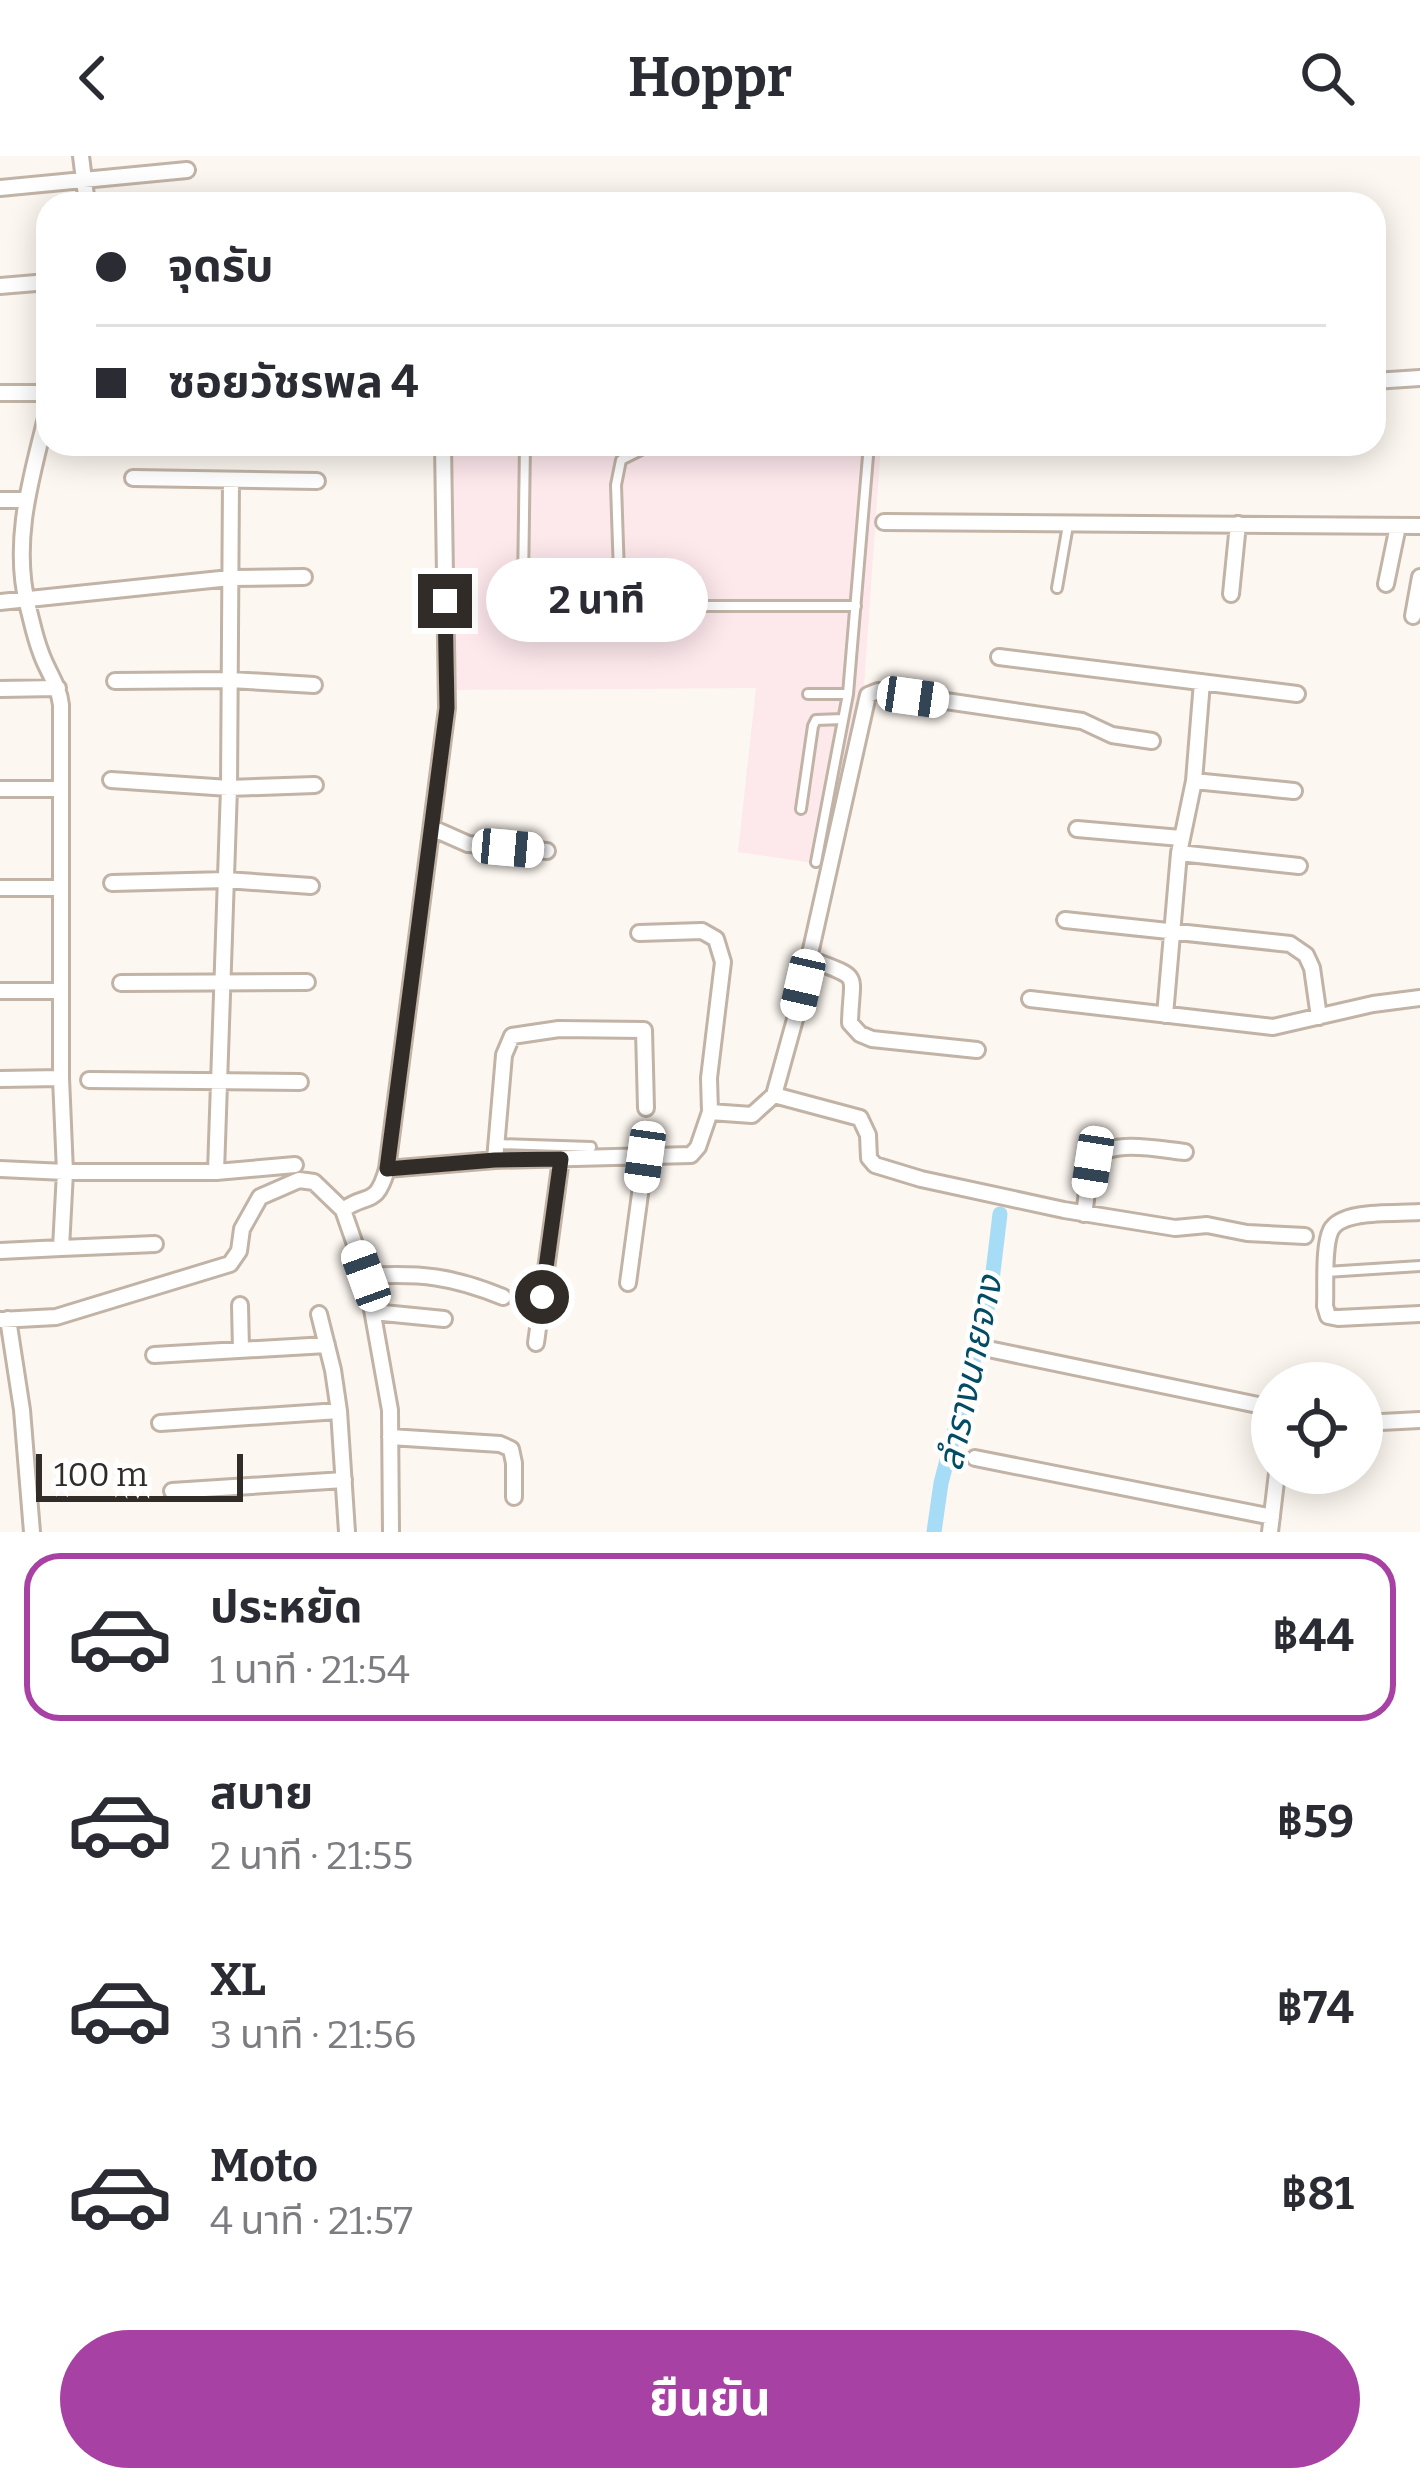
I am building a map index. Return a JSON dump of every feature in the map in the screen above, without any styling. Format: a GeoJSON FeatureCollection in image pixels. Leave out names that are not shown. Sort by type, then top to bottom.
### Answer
{"type":"FeatureCollection","features":[{"type":"Feature","properties":{"kind":"street"},"geometry":{"type":"LineString","coordinates":[[81,156],[85,192]]}},
{"type":"Feature","properties":{"kind":"street"},"geometry":{"type":"LineString","coordinates":[[0,188],[187,170]]}},
{"type":"Feature","properties":{"kind":"street"},"geometry":{"type":"LineString","coordinates":[[0,286],[36,283]]}},
{"type":"Feature","properties":{"kind":"street"},"geometry":{"type":"LineString","coordinates":[[1386,380],[1420,378]]}},
{"type":"Feature","properties":{"kind":"street"},"geometry":{"type":"LineString","coordinates":[[0,393],[36,393]]}},
{"type":"Feature","properties":{"kind":"street"},"geometry":{"type":"LineString","coordinates":[[37,456],[20,545],[26,600],[61,705],[65,1172],[61,1248]]}},
{"type":"Feature","properties":{"kind":"street"},"geometry":{"type":"LineString","coordinates":[[343,1210],[370,1199],[383,1184],[387,1169],[447,708],[443,456]]}},
{"type":"Feature","properties":{"kind":"street"},"geometry":{"type":"LineString","coordinates":[[133,478],[317,481]]}},
{"type":"Feature","properties":{"kind":"street"},"geometry":{"type":"LineString","coordinates":[[216,1172],[229,788],[231,480]]}},
{"type":"Feature","properties":{"kind":"street"},"geometry":{"type":"LineString","coordinates":[[0,500],[26,500]]}},
{"type":"Feature","properties":{"kind":"street"},"geometry":{"type":"LineString","coordinates":[[884,522],[1420,526]]}},
{"type":"Feature","properties":{"kind":"street"},"geometry":{"type":"LineString","coordinates":[[1231,594],[1238,524]]}},
{"type":"Feature","properties":{"kind":"street"},"geometry":{"type":"LineString","coordinates":[[1386,584],[1398,526]]}},
{"type":"Feature","properties":{"kind":"street"},"geometry":{"type":"LineString","coordinates":[[0,602],[230,578],[304,577]]}},
{"type":"Feature","properties":{"kind":"street"},"geometry":{"type":"LineString","coordinates":[[1413,616],[1420,577]]}},
{"type":"Feature","properties":{"kind":"street"},"geometry":{"type":"LineString","coordinates":[[999,657],[1297,694]]}},
{"type":"Feature","properties":{"kind":"street"},"geometry":{"type":"LineString","coordinates":[[115,681],[314,685]]}},
{"type":"Feature","properties":{"kind":"street"},"geometry":{"type":"LineString","coordinates":[[1165,1015],[1180,846],[1194,781],[1202,682]]}},
{"type":"Feature","properties":{"kind":"street"},"geometry":{"type":"LineString","coordinates":[[0,689],[58,688]]}},
{"type":"Feature","properties":{"kind":"street"},"geometry":{"type":"LineString","coordinates":[[710,1112],[752,1115],[774,1095],[833,862],[865,700],[872,692],[1082,721],[1112,735],[1152,741]]}},
{"type":"Feature","properties":{"kind":"street"},"geometry":{"type":"LineString","coordinates":[[111,780],[229,788],[315,785]]}},
{"type":"Feature","properties":{"kind":"street"},"geometry":{"type":"LineString","coordinates":[[1194,781],[1294,791]]}},
{"type":"Feature","properties":{"kind":"street"},"geometry":{"type":"LineString","coordinates":[[0,789],[61,789]]}},
{"type":"Feature","properties":{"kind":"street"},"geometry":{"type":"LineString","coordinates":[[432,828],[468,844],[547,851]]}},
{"type":"Feature","properties":{"kind":"street"},"geometry":{"type":"LineString","coordinates":[[1077,829],[1299,866]]}},
{"type":"Feature","properties":{"kind":"street"},"geometry":{"type":"LineString","coordinates":[[112,883],[226,880],[311,886]]}},
{"type":"Feature","properties":{"kind":"street"},"geometry":{"type":"LineString","coordinates":[[0,888],[61,888]]}},
{"type":"Feature","properties":{"kind":"street"},"geometry":{"type":"LineString","coordinates":[[1065,920],[1290,944],[1306,955],[1312,968],[1319,1017]]}},
{"type":"Feature","properties":{"kind":"street"},"geometry":{"type":"LineString","coordinates":[[387,1169],[496,1152],[561,1159],[692,1155],[710,1112],[709,1078],[722,962],[716,939],[702,931],[639,934]]}},
{"type":"Feature","properties":{"kind":"street"},"geometry":{"type":"LineString","coordinates":[[810,958],[852,978],[850,1023],[860,1034],[976,1050]]}},
{"type":"Feature","properties":{"kind":"street"},"geometry":{"type":"LineString","coordinates":[[121,982],[307,982]]}},
{"type":"Feature","properties":{"kind":"street"},"geometry":{"type":"LineString","coordinates":[[0,991],[61,991]]}},
{"type":"Feature","properties":{"kind":"street"},"geometry":{"type":"LineString","coordinates":[[1030,999],[1273,1027],[1420,998]]}},
{"type":"Feature","properties":{"kind":"street"},"geometry":{"type":"LineString","coordinates":[[496,1152],[504,1055],[512,1036],[559,1029],[644,1030],[646,1108]]}},
{"type":"Feature","properties":{"kind":"street"},"geometry":{"type":"LineString","coordinates":[[0,1079],[61,1078]]}},
{"type":"Feature","properties":{"kind":"street"},"geometry":{"type":"LineString","coordinates":[[89,1080],[300,1082]]}},
{"type":"Feature","properties":{"kind":"street"},"geometry":{"type":"LineString","coordinates":[[774,1095],[860,1118],[875,1165],[941,1184],[1175,1228],[1207,1225],[1306,1236]]}},
{"type":"Feature","properties":{"kind":"street"},"geometry":{"type":"LineString","coordinates":[[1084,1214],[1093,1162],[1099,1154],[1126,1146],[1185,1152]]}},
{"type":"Feature","properties":{"kind":"street"},"geometry":{"type":"LineString","coordinates":[[628,1283],[645,1157]]}},
{"type":"Feature","properties":{"kind":"street"},"geometry":{"type":"LineString","coordinates":[[536,1343],[561,1159]]}},
{"type":"Feature","properties":{"kind":"street"},"geometry":{"type":"LineString","coordinates":[[0,1169],[216,1172],[295,1166]]}},
{"type":"Feature","properties":{"kind":"street"},"geometry":{"type":"LineString","coordinates":[[32,1532],[22,1410],[4,1320],[56,1317],[230,1264],[260,1197],[298,1180],[314,1181],[343,1210],[366,1276],[390,1410],[391,1532]]}},
{"type":"Feature","properties":{"kind":"street"},"geometry":{"type":"LineString","coordinates":[[1420,1212],[1346,1216],[1335,1224],[1328,1234],[1325,1306],[1328,1316],[1338,1318],[1420,1314]]}},
{"type":"Feature","properties":{"kind":"street"},"geometry":{"type":"LineString","coordinates":[[0,1251],[155,1244]]}},
{"type":"Feature","properties":{"kind":"street"},"geometry":{"type":"LineString","coordinates":[[366,1276],[409,1274],[463,1281],[503,1297]]}},
{"type":"Feature","properties":{"kind":"street"},"geometry":{"type":"LineString","coordinates":[[239,1304],[241,1350]]}},
{"type":"Feature","properties":{"kind":"street"},"geometry":{"type":"LineString","coordinates":[[373,1312],[444,1318]]}},
{"type":"Feature","properties":{"kind":"street"},"geometry":{"type":"LineString","coordinates":[[319,1314],[339,1412],[347,1532]]}},
{"type":"Feature","properties":{"kind":"street"},"geometry":{"type":"LineString","coordinates":[[154,1355],[327,1345]]}},
{"type":"Feature","properties":{"kind":"street"},"geometry":{"type":"LineString","coordinates":[[993,1351],[1251,1404]]}},
{"type":"Feature","properties":{"kind":"street"},"geometry":{"type":"LineString","coordinates":[[160,1423],[339,1412]]}},
{"type":"Feature","properties":{"kind":"street"},"geometry":{"type":"LineString","coordinates":[[1383,1422],[1420,1420]]}},
{"type":"Feature","properties":{"kind":"street"},"geometry":{"type":"LineString","coordinates":[[390,1437],[500,1444],[511,1449],[514,1497]]}},
{"type":"Feature","properties":{"kind":"street"},"geometry":{"type":"LineString","coordinates":[[975,1457],[1271,1525],[1275,1494]]}},
{"type":"Feature","properties":{"kind":"street"},"geometry":{"type":"LineString","coordinates":[[172,1491],[344,1480]]}},
{"type":"Feature","properties":{"kind":"lane"},"geometry":{"type":"LineString","coordinates":[[525,456],[524,600],[539,606],[856,606]]}},
{"type":"Feature","properties":{"kind":"lane"},"geometry":{"type":"LineString","coordinates":[[620,604],[616,485],[622,460],[630,456]]}},
{"type":"Feature","properties":{"kind":"lane"},"geometry":{"type":"LineString","coordinates":[[816,862],[848,694],[868,456]]}},
{"type":"Feature","properties":{"kind":"lane"},"geometry":{"type":"LineString","coordinates":[[1057,589],[1069,523]]}},
{"type":"Feature","properties":{"kind":"lane"},"geometry":{"type":"LineString","coordinates":[[808,694],[848,694]]}},
{"type":"Feature","properties":{"kind":"lane"},"geometry":{"type":"LineString","coordinates":[[801,809],[813,725],[822,718],[843,719]]}},
{"type":"Feature","properties":{"kind":"lane"},"geometry":{"type":"LineString","coordinates":[[496,1152],[591,1147]]}},
{"type":"Feature","properties":{"kind":"lane"},"geometry":{"type":"LineString","coordinates":[[1326,1272],[1420,1266]]}},
{"type":"Feature","properties":{"kind":"shaded area"},"geometry":{"type":"Polygon","coordinates":[[[451,456],[880,456],[864,686],[827,865],[738,852],[756,688],[453,690],[451,456]]]}},
{"type":"Feature","properties":{"kind":"waterway","name":"ลำรางนายจาง"},"geometry":{"type":"LineString","coordinates":[[934,1532],[941,1483],[990,1297],[1000,1214]]}},
{"type":"Feature","properties":{"kind":"route"},"geometry":{"type":"LineString","coordinates":[[445,601],[447,708],[387,1169],[561,1159],[542,1297]]}}]}
